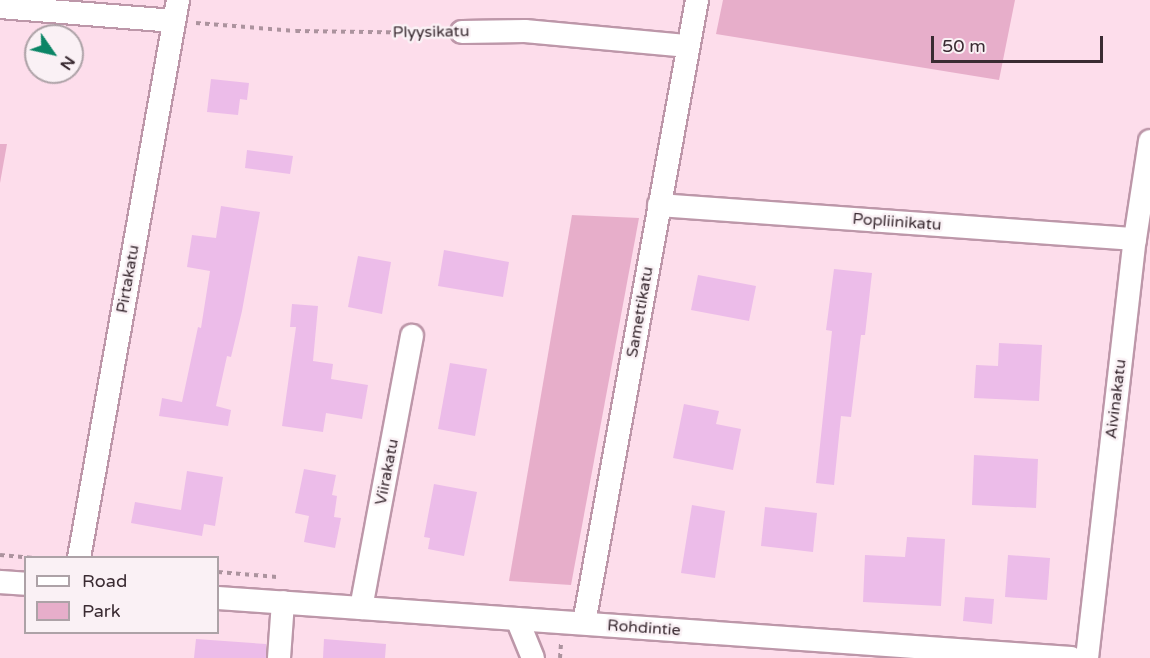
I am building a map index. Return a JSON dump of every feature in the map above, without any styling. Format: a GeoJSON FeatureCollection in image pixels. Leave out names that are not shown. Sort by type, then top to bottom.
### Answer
{"type":"FeatureCollection","features":[{"type":"Feature","properties":{"kind":"street","name":"Samettikatu"},"geometry":{"type":"LineString","coordinates":[[584,624],[697,0]]}},
{"type":"Feature","properties":{"kind":"street"},"geometry":{"type":"LineString","coordinates":[[0,7],[176,11]]}},
{"type":"Feature","properties":{"kind":"street","name":"Pirtakatu"},"geometry":{"type":"LineString","coordinates":[[79,556],[176,11]]}},
{"type":"Feature","properties":{"kind":"street","name":"Plyysikatu"},"geometry":{"type":"LineString","coordinates":[[462,32],[525,31],[688,46]]}},
{"type":"Feature","properties":{"kind":"street","name":"Aivinakatu"},"geometry":{"type":"LineString","coordinates":[[1086,658],[1135,239],[1150,141]]}},
{"type":"Feature","properties":{"kind":"street","name":"Popliinikatu"},"geometry":{"type":"LineString","coordinates":[[659,205],[1135,239]]}},
{"type":"Feature","properties":{"kind":"street","name":"Viirakatu"},"geometry":{"type":"LineString","coordinates":[[361,608],[412,336]]}},
{"type":"Feature","properties":{"kind":"street"},"geometry":{"type":"LineString","coordinates":[[0,582],[24,584]]}},
{"type":"Feature","properties":{"kind":"street","name":"Rohdintie"},"geometry":{"type":"LineString","coordinates":[[219,598],[1071,658]]}},
{"type":"Feature","properties":{"kind":"street"},"geometry":{"type":"LineString","coordinates":[[279,658],[283,602]]}},
{"type":"Feature","properties":{"kind":"street"},"geometry":{"type":"LineString","coordinates":[[517,619],[532,658]]}},
{"type":"Feature","properties":{"kind":"path","name":"Plyysikatu"},"geometry":{"type":"LineString","coordinates":[[176,11],[296,31],[462,32]]}},
{"type":"Feature","properties":{"kind":"path"},"geometry":{"type":"LineString","coordinates":[[0,555],[24,557]]}},
{"type":"Feature","properties":{"kind":"green space"},"geometry":{"type":"Polygon","coordinates":[[[723,0],[1015,0],[999,80],[716,34],[723,0]]]}},
{"type":"Feature","properties":{"kind":"green space"},"geometry":{"type":"Polygon","coordinates":[[[0,144],[7,144],[0,183],[0,144]]]}},
{"type":"Feature","properties":{"kind":"green space"},"geometry":{"type":"Polygon","coordinates":[[[572,215],[639,218],[571,585],[509,581],[572,215]]]}},
{"type":"Feature","properties":{"kind":"building"},"geometry":{"type":"Polygon","coordinates":[[[211,79],[249,83],[247,100],[240,99],[238,115],[207,112],[211,79]]]}},
{"type":"Feature","properties":{"kind":"building"},"geometry":{"type":"Polygon","coordinates":[[[247,150],[293,156],[290,174],[245,168],[247,150]]]}},
{"type":"Feature","properties":{"kind":"building"},"geometry":{"type":"Polygon","coordinates":[[[221,206],[260,212],[242,311],[231,357],[227,356],[216,406],[231,410],[228,426],[159,416],[162,398],[182,402],[198,327],[201,328],[210,271],[187,267],[192,235],[216,238],[221,206]]]}},
{"type":"Feature","properties":{"kind":"building"},"geometry":{"type":"Polygon","coordinates":[[[444,250],[509,262],[503,297],[438,286],[444,250]]]}},
{"type":"Feature","properties":{"kind":"building"},"geometry":{"type":"Polygon","coordinates":[[[358,256],[391,262],[382,314],[348,307],[358,256]]]}},
{"type":"Feature","properties":{"kind":"building"},"geometry":{"type":"Polygon","coordinates":[[[834,269],[872,273],[865,335],[861,335],[851,417],[841,416],[834,485],[816,483],[832,331],[826,330],[834,269]]]}},
{"type":"Feature","properties":{"kind":"building"},"geometry":{"type":"Polygon","coordinates":[[[698,275],[756,286],[749,321],[691,310],[698,275]]]}},
{"type":"Feature","properties":{"kind":"building"},"geometry":{"type":"Polygon","coordinates":[[[292,304],[318,306],[313,361],[333,364],[331,379],[368,385],[362,419],[326,413],[323,432],[282,426],[296,327],[290,327],[292,304]]]}},
{"type":"Feature","properties":{"kind":"building"},"geometry":{"type":"Polygon","coordinates":[[[999,343],[1042,345],[1039,401],[974,398],[976,365],[998,366],[999,343]]]}},
{"type":"Feature","properties":{"kind":"building"},"geometry":{"type":"Polygon","coordinates":[[[450,363],[487,369],[475,436],[438,429],[450,363]]]}},
{"type":"Feature","properties":{"kind":"building"},"geometry":{"type":"Polygon","coordinates":[[[684,404],[719,411],[716,424],[741,429],[733,470],[673,458],[684,404]]]}},
{"type":"Feature","properties":{"kind":"building"},"geometry":{"type":"Polygon","coordinates":[[[974,455],[1038,459],[1036,508],[972,505],[974,455]]]}},
{"type":"Feature","properties":{"kind":"building"},"geometry":{"type":"Polygon","coordinates":[[[304,469],[336,475],[332,495],[337,496],[334,517],[341,518],[335,548],[304,542],[309,516],[295,513],[304,469]]]}},
{"type":"Feature","properties":{"kind":"building"},"geometry":{"type":"Polygon","coordinates":[[[187,471],[223,477],[215,526],[204,524],[202,536],[131,523],[135,502],[181,510],[187,471]]]}},
{"type":"Feature","properties":{"kind":"building"},"geometry":{"type":"Polygon","coordinates":[[[434,484],[477,492],[464,556],[428,549],[430,538],[424,537],[434,484]]]}},
{"type":"Feature","properties":{"kind":"building"},"geometry":{"type":"Polygon","coordinates":[[[692,505],[725,511],[715,578],[681,573],[692,505]]]}},
{"type":"Feature","properties":{"kind":"building"},"geometry":{"type":"Polygon","coordinates":[[[765,507],[817,513],[813,552],[761,546],[765,507]]]}},
{"type":"Feature","properties":{"kind":"building"},"geometry":{"type":"Polygon","coordinates":[[[907,537],[945,539],[941,606],[863,602],[865,555],[905,557],[907,537]]]}},
{"type":"Feature","properties":{"kind":"building"},"geometry":{"type":"Polygon","coordinates":[[[1008,555],[1050,558],[1047,600],[1005,597],[1008,555]]]}},
{"type":"Feature","properties":{"kind":"building"},"geometry":{"type":"Polygon","coordinates":[[[965,597],[994,599],[992,624],[963,621],[965,597]]]}},
{"type":"Feature","properties":{"kind":"building"},"geometry":{"type":"Polygon","coordinates":[[[196,639],[266,644],[266,658],[194,658],[196,639]]]}},
{"type":"Feature","properties":{"kind":"building"},"geometry":{"type":"Polygon","coordinates":[[[324,639],[386,644],[385,658],[323,658],[324,639]]]}}]}
